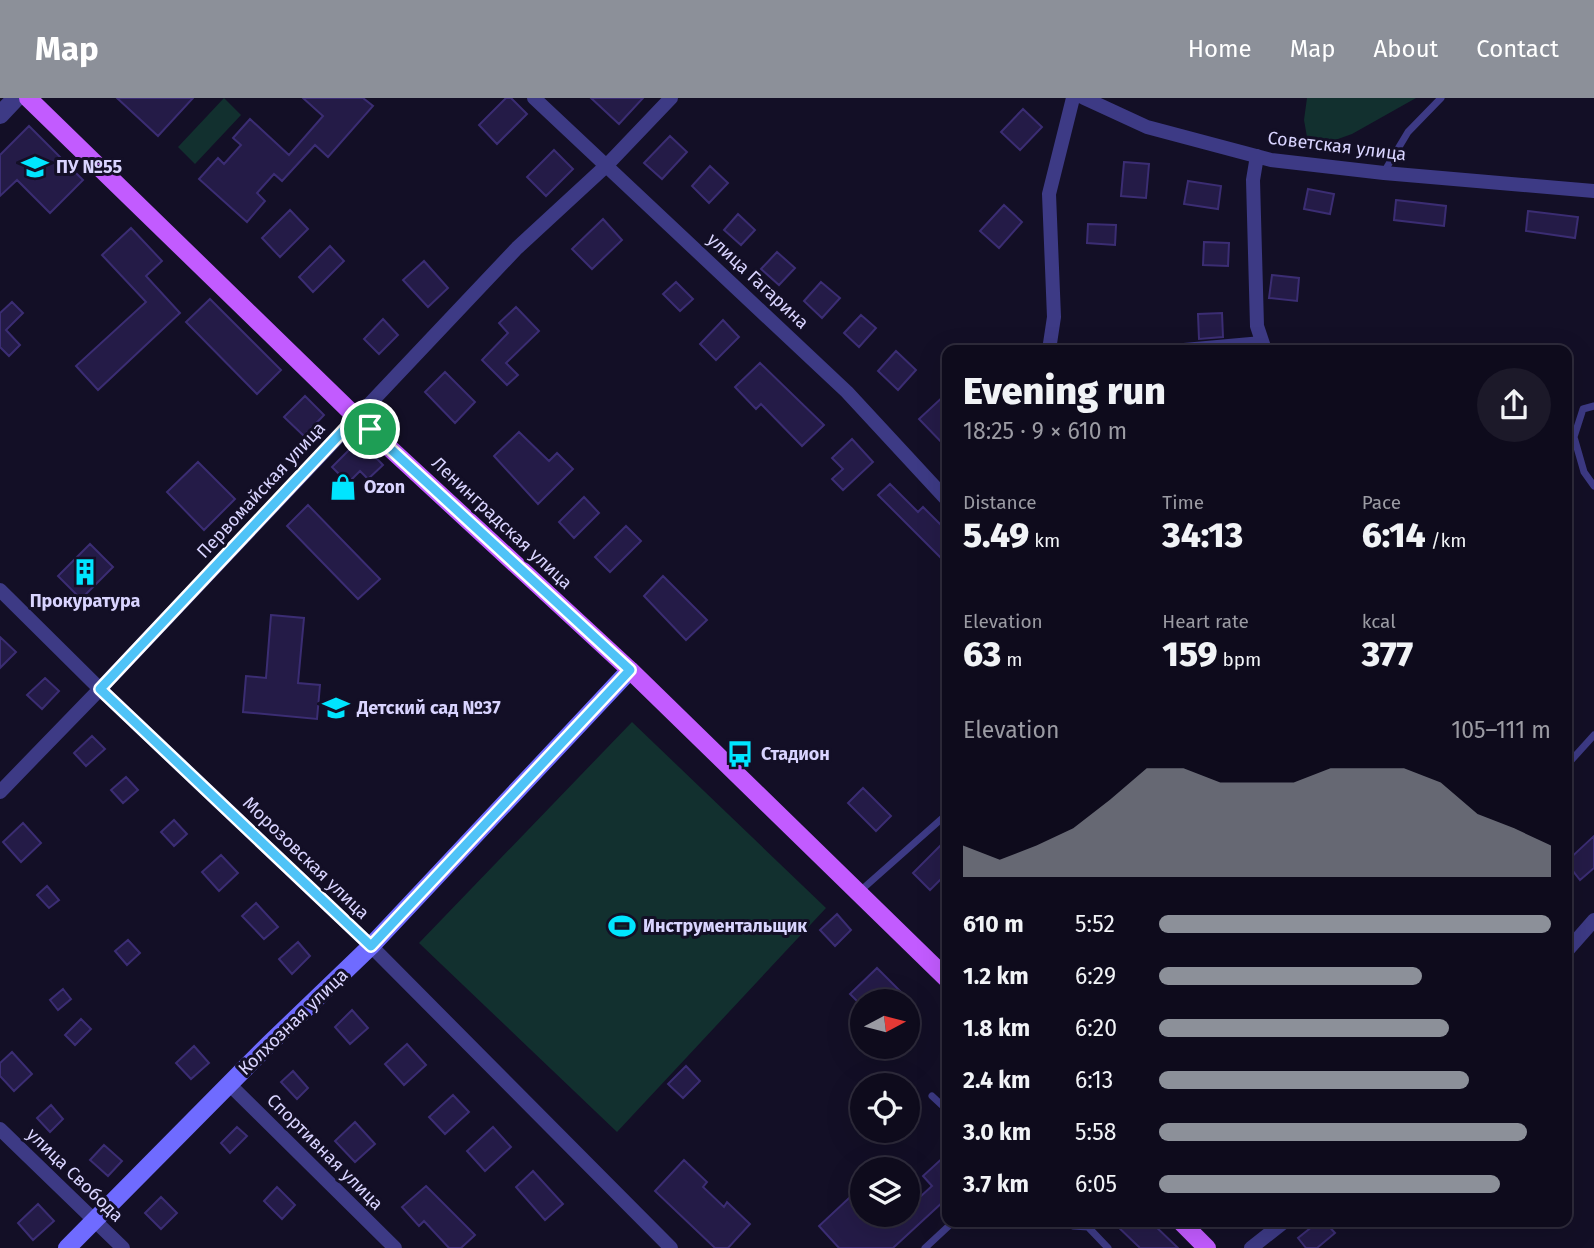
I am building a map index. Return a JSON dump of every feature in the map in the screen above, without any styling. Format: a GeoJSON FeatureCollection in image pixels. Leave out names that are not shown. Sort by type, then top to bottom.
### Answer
{"type":"FeatureCollection","features":[{"type":"Feature","properties":{"kind":"main road","name":"Ленинградская улица"},"geometry":{"type":"LineString","coordinates":[[28,98],[356,417],[630,670],[942,974]]}},
{"type":"Feature","properties":{"kind":"main road","name":"Колхозная улица"},"geometry":{"type":"LineString","coordinates":[[67,1248],[229,1084],[371,946],[630,670]]}},
{"type":"Feature","properties":{"kind":"main road"},"geometry":{"type":"LineString","coordinates":[[1186,1227],[1207,1248]]}},
{"type":"Feature","properties":{"kind":"street"},"geometry":{"type":"LineString","coordinates":[[0,115],[16,98]]}},
{"type":"Feature","properties":{"kind":"street","name":"улица Гагарина"},"geometry":{"type":"LineString","coordinates":[[534,98],[847,392],[942,495]]}},
{"type":"Feature","properties":{"kind":"street","name":"Первомайская улица"},"geometry":{"type":"LineString","coordinates":[[0,792],[517,248],[607,165],[671,98]]}},
{"type":"Feature","properties":{"kind":"street"},"geometry":{"type":"LineString","coordinates":[[1050,345],[1054,317],[1049,194],[1073,98]]}},
{"type":"Feature","properties":{"kind":"street","name":"Советская улица"},"geometry":{"type":"LineString","coordinates":[[1084,98],[1147,127],[1257,156],[1384,173],[1594,191]]}},
{"type":"Feature","properties":{"kind":"street"},"geometry":{"type":"LineString","coordinates":[[1257,156],[1252,180],[1257,326],[1264,345]]}},
{"type":"Feature","properties":{"kind":"street","name":"Морозовская улица"},"geometry":{"type":"LineString","coordinates":[[0,590],[100,689],[371,946],[671,1248]]}},
{"type":"Feature","properties":{"kind":"street"},"geometry":{"type":"LineString","coordinates":[[1572,945],[1594,920]]}},
{"type":"Feature","properties":{"kind":"street","name":"Спортивная улица"},"geometry":{"type":"LineString","coordinates":[[229,1084],[394,1248]]}},
{"type":"Feature","properties":{"kind":"street","name":"улица Свобода"},"geometry":{"type":"LineString","coordinates":[[0,1129],[123,1248]]}},
{"type":"Feature","properties":{"kind":"street"},"geometry":{"type":"LineString","coordinates":[[1251,1248],[1278,1227]]}},
{"type":"Feature","properties":{"kind":"lane"},"geometry":{"type":"LineString","coordinates":[[1384,173],[1408,132],[1441,98]]}},
{"type":"Feature","properties":{"kind":"lane"},"geometry":{"type":"LineString","coordinates":[[1594,406],[1583,409],[1574,437],[1584,472],[1594,486]]}},
{"type":"Feature","properties":{"kind":"lane"},"geometry":{"type":"LineString","coordinates":[[1572,759],[1594,735]]}},
{"type":"Feature","properties":{"kind":"lane"},"geometry":{"type":"LineString","coordinates":[[859,892],[942,818]]}},
{"type":"Feature","properties":{"kind":"lane"},"geometry":{"type":"LineString","coordinates":[[932,1097],[942,1106]]}},
{"type":"Feature","properties":{"kind":"lane"},"geometry":{"type":"LineString","coordinates":[[925,1248],[948,1227]]}},
{"type":"Feature","properties":{"kind":"lane"},"geometry":{"type":"LineString","coordinates":[[1092,1227],[1108,1248]]}},
{"type":"Feature","properties":{"kind":"green space"},"geometry":{"type":"Polygon","coordinates":[[[224,98],[241,115],[195,164],[178,147],[224,98]]]}},
{"type":"Feature","properties":{"kind":"green space"},"geometry":{"type":"Polygon","coordinates":[[[1307,98],[1416,98],[1352,134],[1321,145],[1307,137],[1304,120],[1307,98]]]}},
{"type":"Feature","properties":{"kind":"green space","name":"Инструментальщик"},"geometry":{"type":"Polygon","coordinates":[[[632,722],[826,908],[617,1132],[419,943],[632,722]]]}},
{"type":"Feature","properties":{"kind":"building"},"geometry":{"type":"Polygon","coordinates":[[[117,98],[193,98],[158,136],[117,98]]]}},
{"type":"Feature","properties":{"kind":"building"},"geometry":{"type":"Polygon","coordinates":[[[303,98],[363,98],[373,106],[328,157],[315,145],[282,181],[274,174],[257,193],[265,201],[247,222],[199,179],[218,158],[224,164],[241,145],[233,138],[250,119],[289,155],[323,116],[303,98]]]}},
{"type":"Feature","properties":{"kind":"building"},"geometry":{"type":"Polygon","coordinates":[[[506,98],[511,98],[527,114],[497,144],[479,125],[506,98]]]}},
{"type":"Feature","properties":{"kind":"building"},"geometry":{"type":"Polygon","coordinates":[[[591,98],[643,98],[619,124],[591,98]]]}},
{"type":"Feature","properties":{"kind":"building"},"geometry":{"type":"Polygon","coordinates":[[[1023,109],[1042,127],[1020,150],[1001,132],[1023,109]]]}},
{"type":"Feature","properties":{"kind":"building","name":"ПУ №55"},"geometry":{"type":"Polygon","coordinates":[[[29,126],[83,180],[50,213],[17,180],[0,196],[0,155],[29,126]]]}},
{"type":"Feature","properties":{"kind":"building"},"geometry":{"type":"Polygon","coordinates":[[[670,136],[687,152],[662,179],[644,163],[670,136]]]}},
{"type":"Feature","properties":{"kind":"building"},"geometry":{"type":"Polygon","coordinates":[[[554,150],[573,169],[546,196],[527,177],[554,150]]]}},
{"type":"Feature","properties":{"kind":"building"},"geometry":{"type":"Polygon","coordinates":[[[1124,162],[1149,164],[1146,198],[1121,196],[1124,162]]]}},
{"type":"Feature","properties":{"kind":"building"},"geometry":{"type":"Polygon","coordinates":[[[710,166],[728,183],[709,203],[692,186],[710,166]]]}},
{"type":"Feature","properties":{"kind":"building"},"geometry":{"type":"Polygon","coordinates":[[[1188,181],[1221,186],[1218,209],[1184,204],[1188,181]]]}},
{"type":"Feature","properties":{"kind":"building"},"geometry":{"type":"Polygon","coordinates":[[[1308,189],[1334,194],[1330,214],[1304,209],[1308,189]]]}},
{"type":"Feature","properties":{"kind":"building"},"geometry":{"type":"Polygon","coordinates":[[[1396,200],[1446,206],[1444,226],[1394,220],[1396,200]]]}},
{"type":"Feature","properties":{"kind":"building"},"geometry":{"type":"Polygon","coordinates":[[[1004,205],[1022,222],[999,248],[980,231],[1004,205]]]}},
{"type":"Feature","properties":{"kind":"building"},"geometry":{"type":"Polygon","coordinates":[[[290,210],[308,229],[280,257],[262,238],[290,210]]]}},
{"type":"Feature","properties":{"kind":"building"},"geometry":{"type":"Polygon","coordinates":[[[1528,211],[1578,217],[1575,238],[1526,231],[1528,211]]]}},
{"type":"Feature","properties":{"kind":"building"},"geometry":{"type":"Polygon","coordinates":[[[738,214],[755,230],[741,245],[724,230],[738,214]]]}},
{"type":"Feature","properties":{"kind":"building"},"geometry":{"type":"Polygon","coordinates":[[[603,219],[622,240],[592,269],[572,249],[603,219]]]}},
{"type":"Feature","properties":{"kind":"building"},"geometry":{"type":"Polygon","coordinates":[[[1088,224],[1116,225],[1115,245],[1087,243],[1088,224]]]}},
{"type":"Feature","properties":{"kind":"building"},"geometry":{"type":"Polygon","coordinates":[[[131,228],[162,261],[146,276],[180,313],[98,390],[76,366],[146,302],[102,255],[131,228]]]}},
{"type":"Feature","properties":{"kind":"building"},"geometry":{"type":"Polygon","coordinates":[[[1204,242],[1229,243],[1228,266],[1203,265],[1204,242]]]}},
{"type":"Feature","properties":{"kind":"building"},"geometry":{"type":"Polygon","coordinates":[[[330,246],[344,261],[313,292],[299,277],[330,246]]]}},
{"type":"Feature","properties":{"kind":"building"},"geometry":{"type":"Polygon","coordinates":[[[777,252],[795,268],[779,285],[761,269],[777,252]]]}},
{"type":"Feature","properties":{"kind":"building"},"geometry":{"type":"Polygon","coordinates":[[[424,261],[448,288],[428,307],[403,280],[424,261]]]}},
{"type":"Feature","properties":{"kind":"building"},"geometry":{"type":"Polygon","coordinates":[[[1272,275],[1299,278],[1297,301],[1269,298],[1272,275]]]}},
{"type":"Feature","properties":{"kind":"building"},"geometry":{"type":"Polygon","coordinates":[[[676,282],[693,299],[680,311],[663,294],[676,282]]]}},
{"type":"Feature","properties":{"kind":"building"},"geometry":{"type":"Polygon","coordinates":[[[821,282],[840,298],[822,318],[804,301],[821,282]]]}},
{"type":"Feature","properties":{"kind":"building"},"geometry":{"type":"Polygon","coordinates":[[[210,299],[281,370],[257,394],[186,322],[210,299]]]}},
{"type":"Feature","properties":{"kind":"building"},"geometry":{"type":"Polygon","coordinates":[[[12,302],[23,313],[6,330],[20,345],[9,356],[0,347],[0,313],[12,302]]]}},
{"type":"Feature","properties":{"kind":"building"},"geometry":{"type":"Polygon","coordinates":[[[516,307],[539,331],[506,363],[518,375],[507,385],[482,360],[508,333],[499,323],[516,307]]]}},
{"type":"Feature","properties":{"kind":"building"},"geometry":{"type":"Polygon","coordinates":[[[1222,313],[1223,337],[1199,339],[1198,314],[1222,313]]]}},
{"type":"Feature","properties":{"kind":"building"},"geometry":{"type":"Polygon","coordinates":[[[861,315],[876,328],[859,347],[844,333],[861,315]]]}},
{"type":"Feature","properties":{"kind":"building"},"geometry":{"type":"Polygon","coordinates":[[[383,319],[398,335],[379,354],[364,339],[383,319]]]}},
{"type":"Feature","properties":{"kind":"building"},"geometry":{"type":"Polygon","coordinates":[[[723,320],[739,337],[716,360],[700,344],[723,320]]]}},
{"type":"Feature","properties":{"kind":"building"},"geometry":{"type":"Polygon","coordinates":[[[896,351],[916,370],[898,390],[878,371],[896,351]]]}},
{"type":"Feature","properties":{"kind":"building"},"geometry":{"type":"Polygon","coordinates":[[[760,363],[824,425],[802,446],[761,404],[756,409],[735,387],[760,363]]]}},
{"type":"Feature","properties":{"kind":"building"},"geometry":{"type":"Polygon","coordinates":[[[445,372],[475,402],[455,423],[425,392],[445,372]]]}},
{"type":"Feature","properties":{"kind":"building"},"geometry":{"type":"Polygon","coordinates":[[[305,396],[324,415],[304,436],[284,417],[305,396]]]}},
{"type":"Feature","properties":{"kind":"building"},"geometry":{"type":"Polygon","coordinates":[[[942,398],[942,443],[919,419],[942,398]]]}},
{"type":"Feature","properties":{"kind":"building"},"geometry":{"type":"Polygon","coordinates":[[[519,432],[549,461],[557,453],[573,469],[538,504],[494,456],[519,432]]]}},
{"type":"Feature","properties":{"kind":"building"},"geometry":{"type":"Polygon","coordinates":[[[852,439],[873,462],[843,490],[832,479],[843,469],[832,458],[852,439]]]}},
{"type":"Feature","properties":{"kind":"building"},"geometry":{"type":"Polygon","coordinates":[[[359,440],[383,465],[368,479],[360,471],[348,483],[332,467],[359,440]]]}},
{"type":"Feature","properties":{"kind":"building"},"geometry":{"type":"Polygon","coordinates":[[[198,462],[235,499],[204,530],[167,492],[198,462]]]}},
{"type":"Feature","properties":{"kind":"building"},"geometry":{"type":"Polygon","coordinates":[[[890,484],[918,512],[923,507],[942,526],[942,559],[878,495],[890,484]]]}},
{"type":"Feature","properties":{"kind":"building"},"geometry":{"type":"Polygon","coordinates":[[[584,497],[599,513],[574,538],[559,522],[584,497]]]}},
{"type":"Feature","properties":{"kind":"building"},"geometry":{"type":"Polygon","coordinates":[[[308,505],[380,579],[358,599],[287,526],[308,505]]]}},
{"type":"Feature","properties":{"kind":"building"},"geometry":{"type":"Polygon","coordinates":[[[626,526],[641,541],[610,572],[595,557],[626,526]]]}},
{"type":"Feature","properties":{"kind":"building","name":"Прокуратура"},"geometry":{"type":"Polygon","coordinates":[[[90,544],[113,567],[81,599],[58,576],[90,544]]]}},
{"type":"Feature","properties":{"kind":"building"},"geometry":{"type":"Polygon","coordinates":[[[663,576],[707,620],[686,640],[644,596],[663,576]]]}},
{"type":"Feature","properties":{"kind":"building"},"geometry":{"type":"Polygon","coordinates":[[[271,615],[304,618],[298,683],[320,685],[317,719],[243,712],[246,676],[266,678],[271,615]]]}},
{"type":"Feature","properties":{"kind":"building"},"geometry":{"type":"Polygon","coordinates":[[[0,637],[16,652],[0,668],[0,637]]]}},
{"type":"Feature","properties":{"kind":"building"},"geometry":{"type":"Polygon","coordinates":[[[45,678],[59,691],[42,709],[27,695],[45,678]]]}},
{"type":"Feature","properties":{"kind":"building"},"geometry":{"type":"Polygon","coordinates":[[[92,736],[105,749],[86,766],[74,753],[92,736]]]}},
{"type":"Feature","properties":{"kind":"building"},"geometry":{"type":"Polygon","coordinates":[[[126,777],[138,790],[123,803],[111,790],[126,777]]]}},
{"type":"Feature","properties":{"kind":"building"},"geometry":{"type":"Polygon","coordinates":[[[863,788],[891,816],[876,831],[848,803],[863,788]]]}},
{"type":"Feature","properties":{"kind":"building"},"geometry":{"type":"Polygon","coordinates":[[[174,820],[187,834],[174,846],[161,832],[174,820]]]}},
{"type":"Feature","properties":{"kind":"building"},"geometry":{"type":"Polygon","coordinates":[[[23,823],[41,843],[21,862],[3,842],[23,823]]]}},
{"type":"Feature","properties":{"kind":"building"},"geometry":{"type":"Polygon","coordinates":[[[1594,836],[1594,868],[1580,880],[1572,870],[1572,856],[1594,836]]]}},
{"type":"Feature","properties":{"kind":"building"},"geometry":{"type":"Polygon","coordinates":[[[942,844],[942,878],[930,890],[913,873],[942,844]]]}},
{"type":"Feature","properties":{"kind":"building"},"geometry":{"type":"Polygon","coordinates":[[[221,855],[238,873],[219,891],[202,872],[221,855]]]}},
{"type":"Feature","properties":{"kind":"building"},"geometry":{"type":"Polygon","coordinates":[[[47,886],[59,900],[49,908],[37,895],[47,886]]]}},
{"type":"Feature","properties":{"kind":"building"},"geometry":{"type":"Polygon","coordinates":[[[256,903],[278,927],[264,939],[242,916],[256,903]]]}},
{"type":"Feature","properties":{"kind":"building"},"geometry":{"type":"Polygon","coordinates":[[[837,914],[851,930],[835,946],[820,930],[837,914]]]}},
{"type":"Feature","properties":{"kind":"building"},"geometry":{"type":"Polygon","coordinates":[[[128,940],[140,953],[127,965],[115,951],[128,940]]]}},
{"type":"Feature","properties":{"kind":"building"},"geometry":{"type":"Polygon","coordinates":[[[298,942],[310,956],[292,974],[279,959],[298,942]]]}},
{"type":"Feature","properties":{"kind":"building"},"geometry":{"type":"Polygon","coordinates":[[[877,968],[898,989],[855,989],[877,968]]]}},
{"type":"Feature","properties":{"kind":"building"},"geometry":{"type":"Polygon","coordinates":[[[63,989],[71,999],[58,1010],[50,1000],[63,989]]]}},
{"type":"Feature","properties":{"kind":"building"},"geometry":{"type":"Polygon","coordinates":[[[352,1010],[368,1028],[350,1044],[335,1027],[352,1010]]]}},
{"type":"Feature","properties":{"kind":"building"},"geometry":{"type":"Polygon","coordinates":[[[81,1019],[91,1029],[75,1045],[65,1035],[81,1019]]]}},
{"type":"Feature","properties":{"kind":"building"},"geometry":{"type":"Polygon","coordinates":[[[407,1044],[426,1065],[404,1085],[385,1064],[407,1044]]]}},
{"type":"Feature","properties":{"kind":"building"},"geometry":{"type":"Polygon","coordinates":[[[194,1046],[209,1063],[191,1079],[176,1063],[194,1046]]]}},
{"type":"Feature","properties":{"kind":"building"},"geometry":{"type":"Polygon","coordinates":[[[12,1052],[32,1074],[14,1091],[0,1076],[0,1063],[12,1052]]]}},
{"type":"Feature","properties":{"kind":"building"},"geometry":{"type":"Polygon","coordinates":[[[686,1066],[700,1081],[683,1098],[668,1084],[686,1066]]]}},
{"type":"Feature","properties":{"kind":"building"},"geometry":{"type":"Polygon","coordinates":[[[293,1071],[308,1088],[297,1099],[281,1082],[293,1071]]]}},
{"type":"Feature","properties":{"kind":"building"},"geometry":{"type":"Polygon","coordinates":[[[453,1095],[469,1112],[445,1134],[429,1117],[453,1095]]]}},
{"type":"Feature","properties":{"kind":"building"},"geometry":{"type":"Polygon","coordinates":[[[51,1105],[63,1119],[50,1132],[37,1118],[51,1105]]]}},
{"type":"Feature","properties":{"kind":"building"},"geometry":{"type":"Polygon","coordinates":[[[355,1122],[375,1144],[355,1162],[335,1141],[355,1122]]]}},
{"type":"Feature","properties":{"kind":"building"},"geometry":{"type":"Polygon","coordinates":[[[237,1127],[247,1136],[230,1153],[221,1143],[237,1127]]]}},
{"type":"Feature","properties":{"kind":"building"},"geometry":{"type":"Polygon","coordinates":[[[493,1127],[511,1147],[485,1171],[467,1151],[493,1127]]]}},
{"type":"Feature","properties":{"kind":"building"},"geometry":{"type":"Polygon","coordinates":[[[104,1145],[122,1161],[108,1176],[90,1160],[104,1145]]]}},
{"type":"Feature","properties":{"kind":"building"},"geometry":{"type":"Polygon","coordinates":[[[942,1159],[942,1203],[920,1223],[920,1197],[932,1186],[923,1176],[942,1159]]]}},
{"type":"Feature","properties":{"kind":"building"},"geometry":{"type":"Polygon","coordinates":[[[684,1160],[707,1182],[703,1187],[724,1207],[727,1202],[750,1224],[728,1248],[715,1248],[655,1191],[684,1160]]]}},
{"type":"Feature","properties":{"kind":"building"},"geometry":{"type":"Polygon","coordinates":[[[533,1171],[563,1204],[545,1220],[516,1187],[533,1171]]]}},
{"type":"Feature","properties":{"kind":"building"},"geometry":{"type":"Polygon","coordinates":[[[426,1186],[475,1235],[461,1248],[449,1248],[424,1221],[419,1226],[402,1207],[426,1186]]]}},
{"type":"Feature","properties":{"kind":"building"},"geometry":{"type":"Polygon","coordinates":[[[277,1187],[295,1205],[282,1219],[264,1201],[277,1187]]]}},
{"type":"Feature","properties":{"kind":"building"},"geometry":{"type":"Polygon","coordinates":[[[161,1197],[177,1213],[161,1229],[145,1213],[161,1197]]]}},
{"type":"Feature","properties":{"kind":"building"},"geometry":{"type":"Polygon","coordinates":[[[850,1197],[850,1227],[916,1227],[893,1248],[839,1248],[819,1226],[850,1197]]]}},
{"type":"Feature","properties":{"kind":"building"},"geometry":{"type":"Polygon","coordinates":[[[38,1204],[54,1221],[33,1240],[18,1223],[38,1204]]]}},
{"type":"Feature","properties":{"kind":"building"},"geometry":{"type":"Polygon","coordinates":[[[1118,1227],[1156,1227],[1178,1248],[1140,1248],[1118,1227]]]}},
{"type":"Feature","properties":{"kind":"building"},"geometry":{"type":"Polygon","coordinates":[[[1312,1227],[1330,1227],[1335,1233],[1317,1248],[1306,1248],[1298,1238],[1312,1227]]]}},
{"type":"Feature","properties":{"kind":"place","name":"ПУ №55"},"geometry":{"type":"Point","coordinates":[35,167]}},
{"type":"Feature","properties":{"kind":"place","name":"Ozon"},"geometry":{"type":"Point","coordinates":[343,487]}},
{"type":"Feature","properties":{"kind":"place","name":"Прокуратура"},"geometry":{"type":"Point","coordinates":[85,572]}},
{"type":"Feature","properties":{"kind":"place","name":"Детский сад №37"},"geometry":{"type":"Point","coordinates":[336,708]}},
{"type":"Feature","properties":{"kind":"place","name":"Стадион"},"geometry":{"type":"Point","coordinates":[740,754]}},
{"type":"Feature","properties":{"kind":"place","name":"Инструментальщик"},"geometry":{"type":"Point","coordinates":[622,926]}},
{"type":"Feature","properties":{"kind":"route"},"geometry":{"type":"LineString","coordinates":[[356,417],[370,429],[630,670],[371,946],[100,689],[356,417]]}}]}
